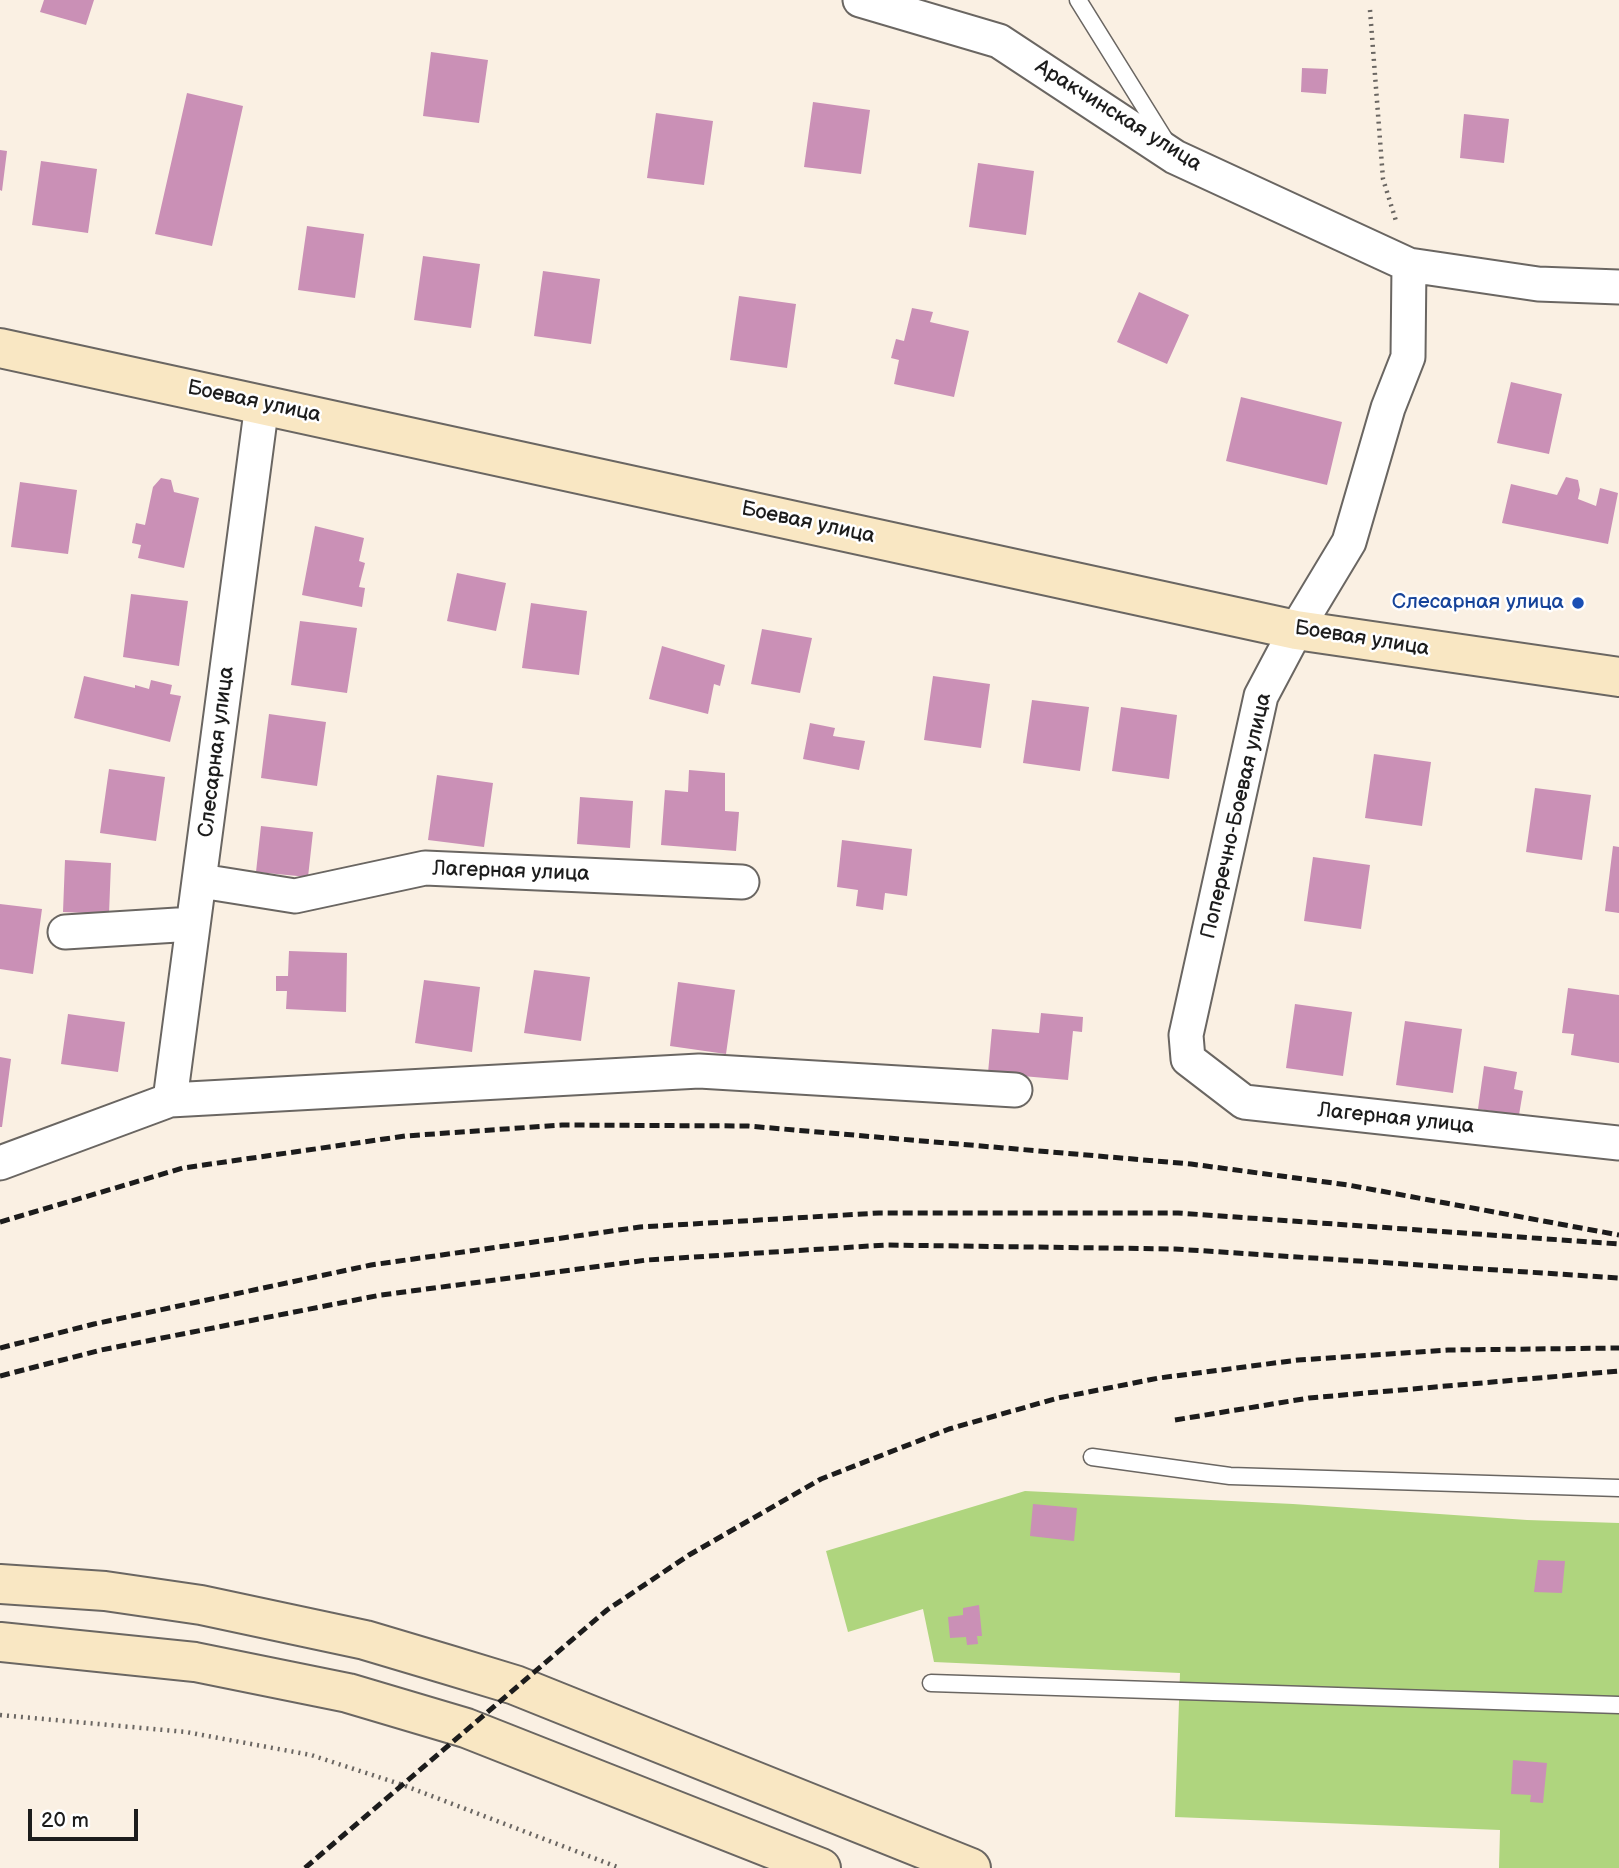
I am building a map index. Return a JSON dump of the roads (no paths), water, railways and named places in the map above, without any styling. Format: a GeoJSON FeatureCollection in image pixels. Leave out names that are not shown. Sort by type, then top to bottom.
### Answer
{"type":"FeatureCollection","features":[{"type":"Feature","properties":{"kind":"main road","name":"Боевая улица"},"geometry":{"type":"LineString","coordinates":[[0,348],[1296,630],[1619,677]]}},
{"type":"Feature","properties":{"kind":"main road"},"geometry":{"type":"LineString","coordinates":[[0,1584],[105,1591],[201,1605],[365,1640],[515,1685],[971,1868]]}},
{"type":"Feature","properties":{"kind":"main road"},"geometry":{"type":"LineString","coordinates":[[0,1642],[195,1662],[348,1693],[466,1728],[821,1868]]}},
{"type":"Feature","properties":{"kind":"street","name":"Аракчинская улица"},"geometry":{"type":"LineString","coordinates":[[860,0],[999,41],[1175,157],[1409,265],[1538,284],[1619,287]]}},
{"type":"Feature","properties":{"kind":"street","name":"Поперечно-Боевая улица"},"geometry":{"type":"LineString","coordinates":[[1188,1059],[1186,1035],[1261,696],[1296,630],[1349,542],[1388,408],[1408,357],[1409,265]]}},
{"type":"Feature","properties":{"kind":"street","name":"Слесарная улица"},"geometry":{"type":"LineString","coordinates":[[170,1100],[262,404]]}},
{"type":"Feature","properties":{"kind":"street","name":"Лагерная улица"},"geometry":{"type":"LineString","coordinates":[[201,881],[295,896],[425,869],[742,882]]}},
{"type":"Feature","properties":{"kind":"street"},"geometry":{"type":"LineString","coordinates":[[65,932],[193,925]]}},
{"type":"Feature","properties":{"kind":"street","name":"Лагерная улица"},"geometry":{"type":"LineString","coordinates":[[1188,1059],[1244,1102],[1619,1143]]}},
{"type":"Feature","properties":{"kind":"street"},"geometry":{"type":"LineString","coordinates":[[0,1163],[170,1100],[699,1071],[1014,1090]]}},
{"type":"Feature","properties":{"kind":"lane"},"geometry":{"type":"LineString","coordinates":[[1078,0],[1175,157]]}},
{"type":"Feature","properties":{"kind":"lane"},"geometry":{"type":"LineString","coordinates":[[1092,1457],[1230,1476],[1619,1488]]}},
{"type":"Feature","properties":{"kind":"lane"},"geometry":{"type":"LineString","coordinates":[[931,1683],[1619,1706]]}},
{"type":"Feature","properties":{"kind":"railway"},"geometry":{"type":"LineString","coordinates":[[0,1222],[183,1168],[405,1136],[562,1125],[748,1126],[1191,1164],[1348,1185],[1619,1235]]}},
{"type":"Feature","properties":{"kind":"railway"},"geometry":{"type":"LineString","coordinates":[[0,1348],[94,1324],[371,1265],[640,1227],[879,1213],[1178,1213],[1619,1244]]}},
{"type":"Feature","properties":{"kind":"railway"},"geometry":{"type":"LineString","coordinates":[[0,1376],[101,1350],[381,1295],[647,1260],[886,1245],[1175,1249],[1619,1278]]}},
{"type":"Feature","properties":{"kind":"railway"},"geometry":{"type":"LineString","coordinates":[[305,1868],[607,1610],[689,1555],[821,1479],[949,1429],[1058,1398],[1159,1378],[1298,1360],[1448,1350],[1619,1348]]}},
{"type":"Feature","properties":{"kind":"railway"},"geometry":{"type":"LineString","coordinates":[[1175,1420],[1309,1398],[1619,1371]]}},
{"type":"Feature","properties":{"kind":"place","name":"Слесарная улица"},"geometry":{"type":"Point","coordinates":[1578,603]}}]}
